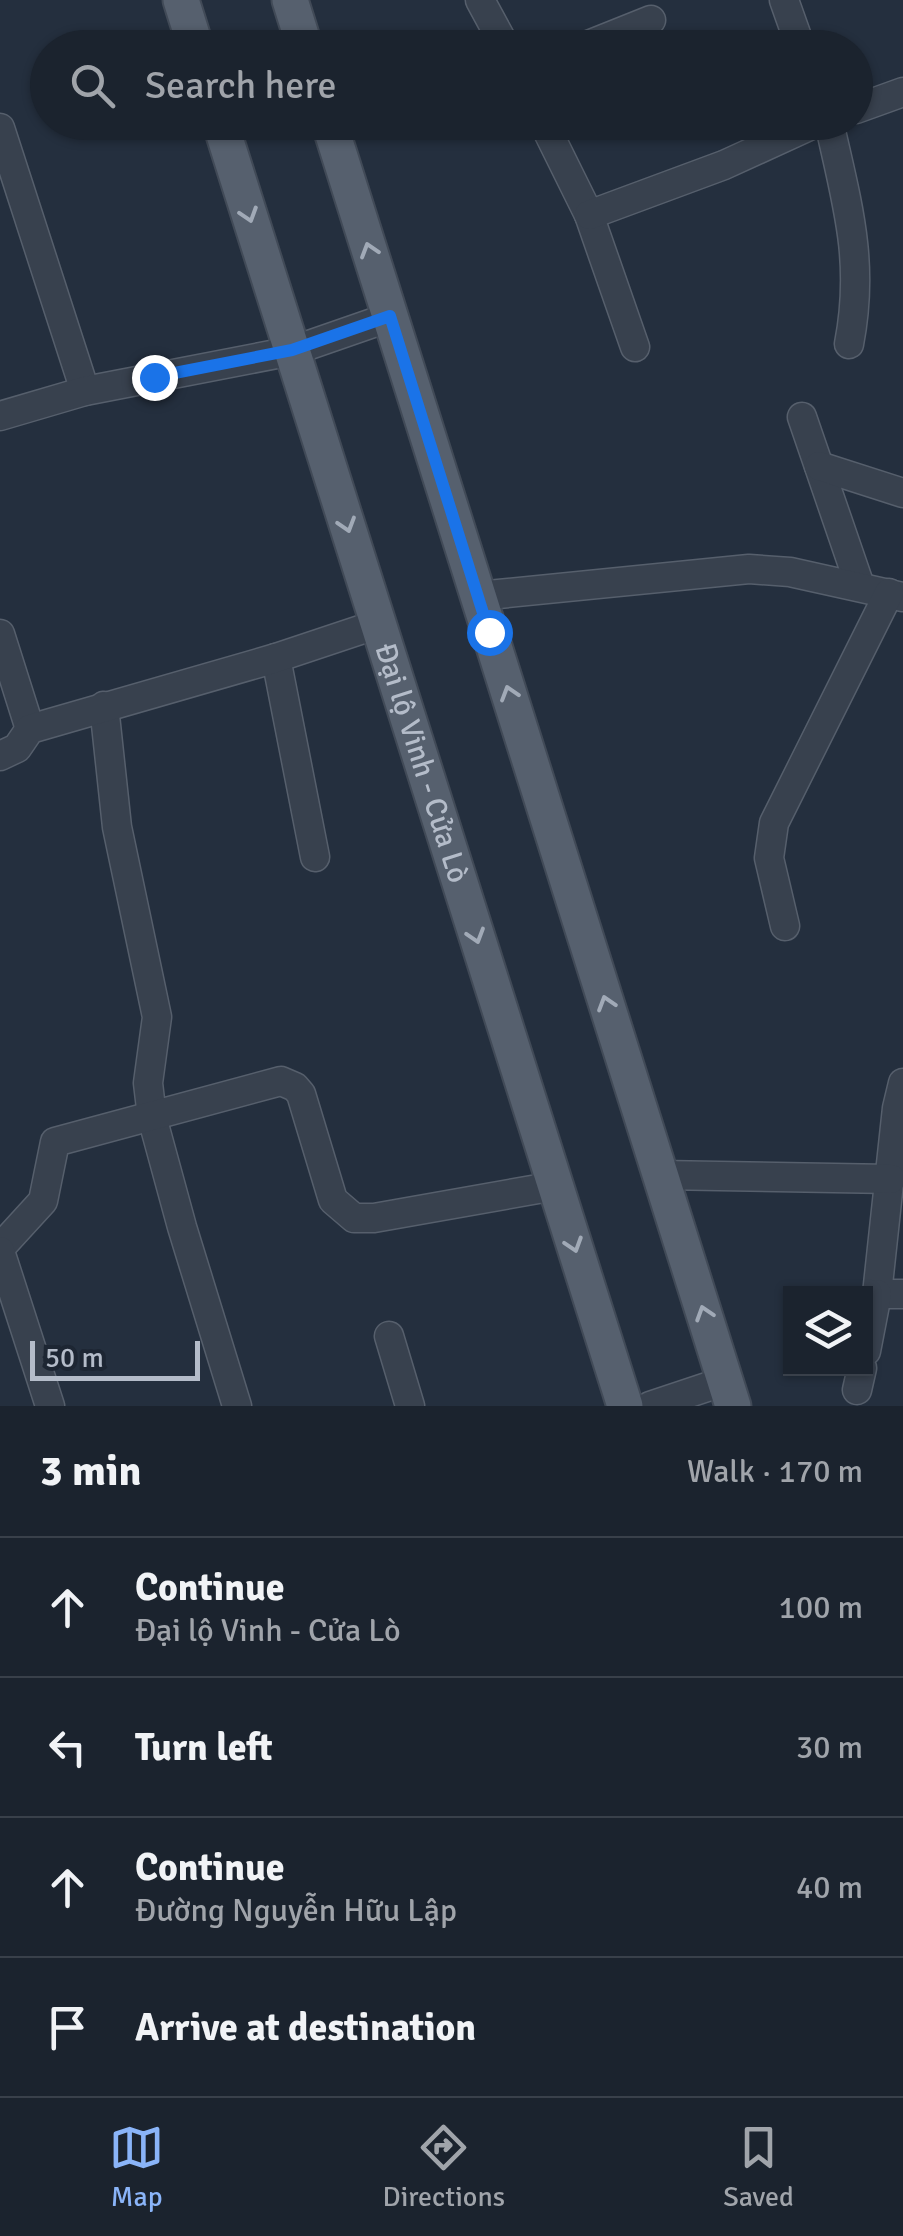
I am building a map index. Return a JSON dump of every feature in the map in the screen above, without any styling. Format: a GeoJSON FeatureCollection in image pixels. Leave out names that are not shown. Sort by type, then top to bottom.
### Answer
{"type":"FeatureCollection","features":[{"type":"Feature","properties":{"kind":"main road"},"geometry":{"type":"LineString","coordinates":[[181,0],[190,30]]}},
{"type":"Feature","properties":{"kind":"main road"},"geometry":{"type":"LineString","coordinates":[[290,0],[299,30]]}},
{"type":"Feature","properties":{"kind":"main road","name":"Đại lộ Vinh - Cửa Lò"},"geometry":{"type":"LineString","coordinates":[[226,140],[625,1406]]}},
{"type":"Feature","properties":{"kind":"main road"},"geometry":{"type":"LineString","coordinates":[[334,140],[729,1393]]}},
{"type":"Feature","properties":{"kind":"street"},"geometry":{"type":"LineString","coordinates":[[480,0],[496,30]]}},
{"type":"Feature","properties":{"kind":"street"},"geometry":{"type":"LineString","coordinates":[[784,0],[795,30]]}},
{"type":"Feature","properties":{"kind":"street"},"geometry":{"type":"LineString","coordinates":[[626,30],[651,20]]}},
{"type":"Feature","properties":{"kind":"street"},"geometry":{"type":"LineString","coordinates":[[873,103],[903,92]]}},
{"type":"Feature","properties":{"kind":"street"},"geometry":{"type":"LineString","coordinates":[[0,128],[84,391]]}},
{"type":"Feature","properties":{"kind":"street"},"geometry":{"type":"LineString","coordinates":[[551,140],[589,215],[635,347]]}},
{"type":"Feature","properties":{"kind":"street"},"geometry":{"type":"LineString","coordinates":[[589,215],[724,165],[779,140]]}},
{"type":"Feature","properties":{"kind":"street"},"geometry":{"type":"LineString","coordinates":[[833,140],[857,258],[858,286],[849,344]]}},
{"type":"Feature","properties":{"kind":"street"},"geometry":{"type":"LineString","coordinates":[[0,416],[84,391],[292,350],[390,316]]}},
{"type":"Feature","properties":{"kind":"street"},"geometry":{"type":"LineString","coordinates":[[802,418],[860,586]]}},
{"type":"Feature","properties":{"kind":"street"},"geometry":{"type":"LineString","coordinates":[[819,466],[903,493]]}},
{"type":"Feature","properties":{"kind":"street"},"geometry":{"type":"LineString","coordinates":[[478,596],[750,569],[790,572],[896,595],[774,823],[769,858],[785,926]]}},
{"type":"Feature","properties":{"kind":"street"},"geometry":{"type":"LineString","coordinates":[[0,756],[18,748],[30,729],[276,658],[378,624]]}},
{"type":"Feature","properties":{"kind":"street"},"geometry":{"type":"LineString","coordinates":[[0,634],[30,729]]}},
{"type":"Feature","properties":{"kind":"street"},"geometry":{"type":"LineString","coordinates":[[276,658],[315,857]]}},
{"type":"Feature","properties":{"kind":"street"},"geometry":{"type":"LineString","coordinates":[[104,706],[117,827],[157,1017],[148,1083],[152,1118],[237,1406]]}},
{"type":"Feature","properties":{"kind":"street"},"geometry":{"type":"LineString","coordinates":[[50,1406],[0,1249],[43,1201],[55,1142],[274,1082],[289,1082],[300,1094],[333,1200],[354,1218],[555,1186]]}},
{"type":"Feature","properties":{"kind":"street"},"geometry":{"type":"LineString","coordinates":[[873,1334],[890,1294],[891,1179],[903,1083]]}},
{"type":"Feature","properties":{"kind":"street"},"geometry":{"type":"LineString","coordinates":[[660,1175],[891,1179]]}},
{"type":"Feature","properties":{"kind":"street"},"geometry":{"type":"LineString","coordinates":[[389,1336],[410,1406]]}},
{"type":"Feature","properties":{"kind":"street"},"geometry":{"type":"LineString","coordinates":[[650,1406],[729,1393]]}},
{"type":"Feature","properties":{"kind":"route"},"geometry":{"type":"LineString","coordinates":[[154,377],[292,350],[390,316],[489,632]]}}]}
